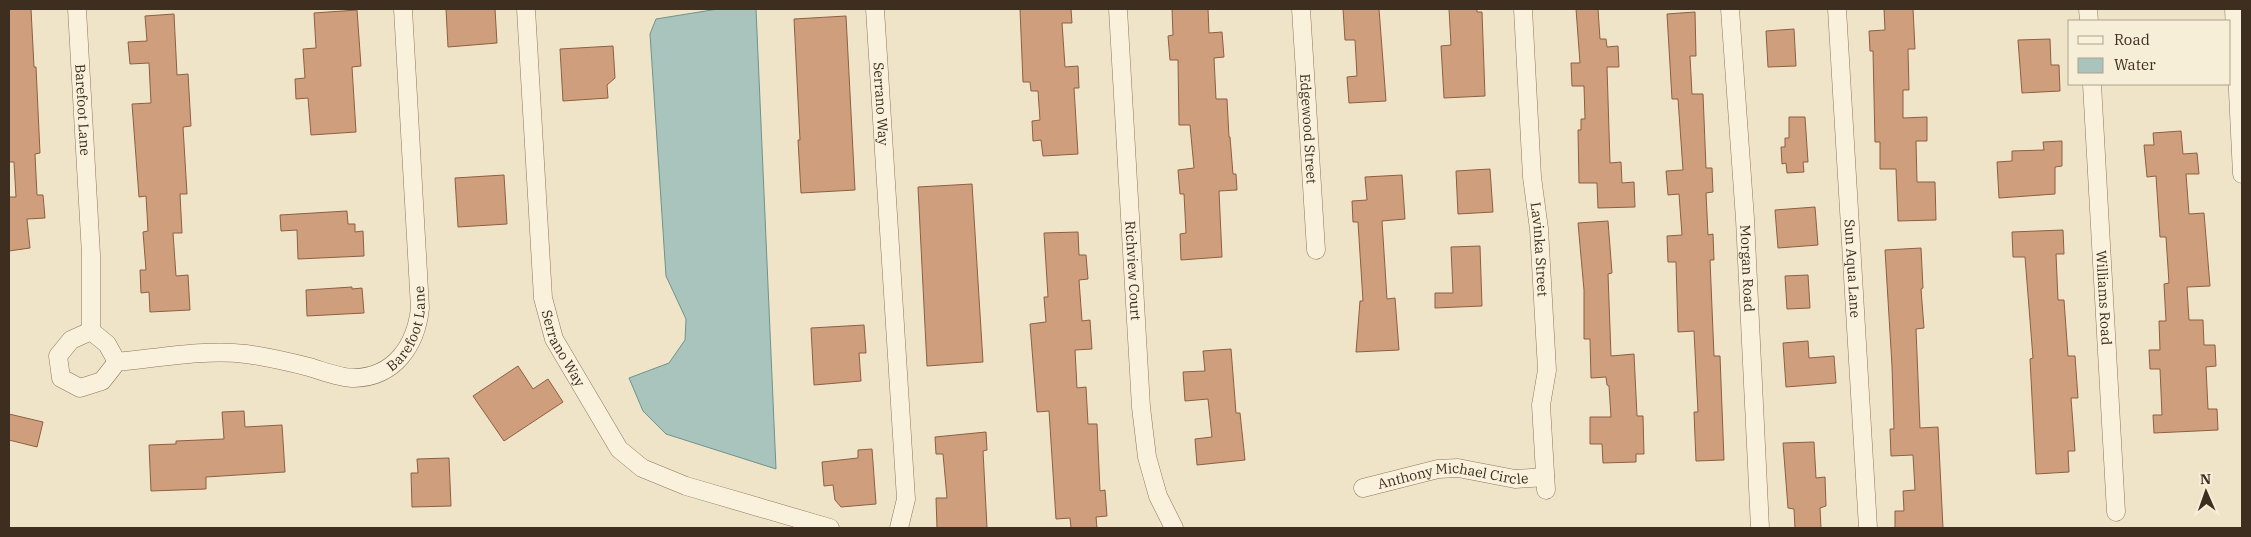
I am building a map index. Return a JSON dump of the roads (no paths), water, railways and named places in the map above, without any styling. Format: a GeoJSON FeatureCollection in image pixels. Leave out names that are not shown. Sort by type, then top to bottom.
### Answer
{"type":"FeatureCollection","features":[{"type":"Feature","properties":{"kind":"street","name":"Barefoot Lane"},"geometry":{"type":"LineString","coordinates":[[77,9],[91,255],[91,331]]}},
{"type":"Feature","properties":{"kind":"street","name":"Barefoot Lane"},"geometry":{"type":"LineString","coordinates":[[117,362],[184,355],[239,354],[287,361],[353,378],[376,374],[396,362],[410,346],[418,328],[420,308],[403,9]]}},
{"type":"Feature","properties":{"kind":"street","name":"Serrano Way"},"geometry":{"type":"LineString","coordinates":[[526,9],[543,298],[554,339],[619,449],[642,468],[686,486],[830,528]]}},
{"type":"Feature","properties":{"kind":"street","name":"Serrano Way"},"geometry":{"type":"LineString","coordinates":[[875,9],[906,499],[900,528]]}},
{"type":"Feature","properties":{"kind":"street","name":"Richview Court"},"geometry":{"type":"LineString","coordinates":[[1118,9],[1141,407],[1147,457],[1158,496],[1174,528]]}},
{"type":"Feature","properties":{"kind":"street","name":"Edgewood Street"},"geometry":{"type":"LineString","coordinates":[[1301,9],[1316,250]]}},
{"type":"Feature","properties":{"kind":"street","name":"Lavinka Street"},"geometry":{"type":"LineString","coordinates":[[1523,9],[1532,177],[1539,229],[1547,370],[1541,405],[1545,483]]}},
{"type":"Feature","properties":{"kind":"street","name":"Morgan Road"},"geometry":{"type":"LineString","coordinates":[[1730,9],[1745,219],[1760,528]]}},
{"type":"Feature","properties":{"kind":"street","name":"Sun Aqua Lane"},"geometry":{"type":"LineString","coordinates":[[1837,9],[1868,528]]}},
{"type":"Feature","properties":{"kind":"street"},"geometry":{"type":"LineString","coordinates":[[2234,9],[2242,174]]}},
{"type":"Feature","properties":{"kind":"street","name":"Williams Road"},"geometry":{"type":"LineString","coordinates":[[2092,85],[2116,512]]}},
{"type":"Feature","properties":{"kind":"street"},"geometry":{"type":"LineString","coordinates":[[91,331],[107,344],[117,362],[102,381],[80,388],[61,378],[58,356],[71,340],[91,331]]}},
{"type":"Feature","properties":{"kind":"street","name":"Anthony Michael Circle"},"geometry":{"type":"LineString","coordinates":[[1363,488],[1438,469],[1458,468],[1545,483]]}},
{"type":"Feature","properties":{"kind":"water"},"geometry":{"type":"Polygon","coordinates":[[[718,9],[756,9],[776,469],[666,434],[643,411],[629,378],[669,363],[685,340],[686,319],[666,276],[650,34],[656,19],[718,9]]]}}]}
